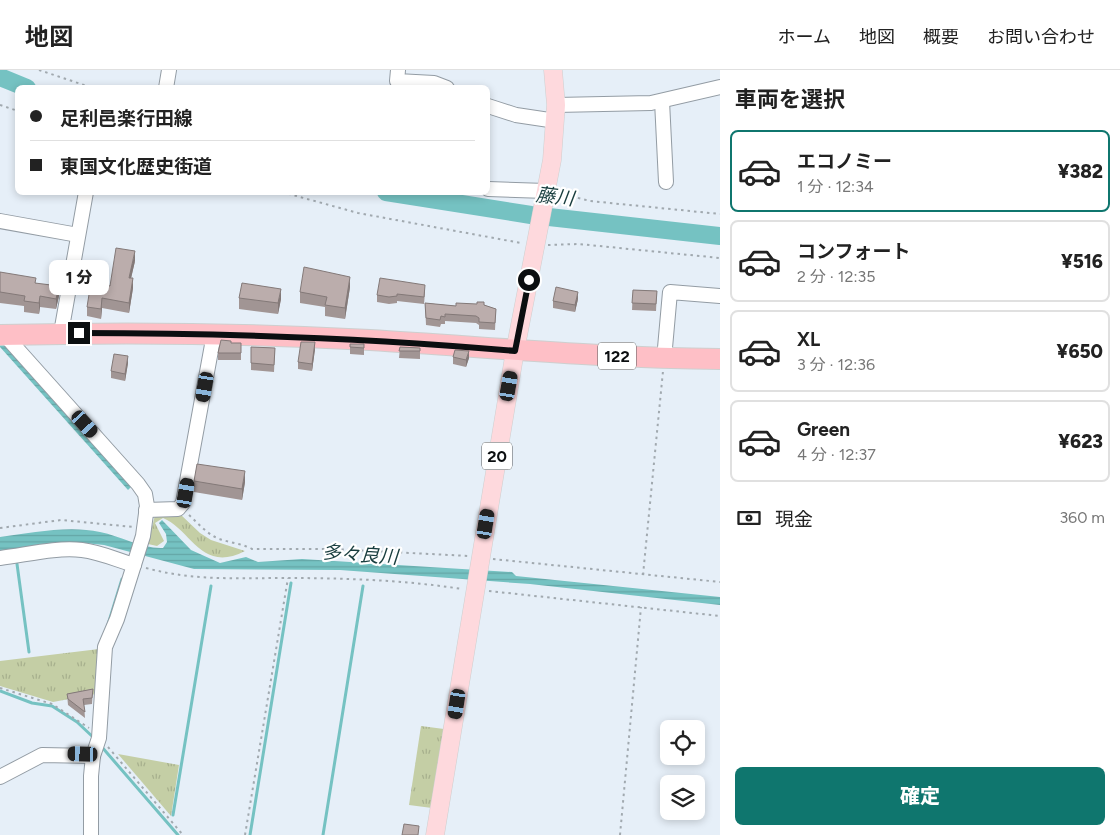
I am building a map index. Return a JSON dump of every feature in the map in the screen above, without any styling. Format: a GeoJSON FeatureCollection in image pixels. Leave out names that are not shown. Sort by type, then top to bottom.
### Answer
{"type":"FeatureCollection","features":[{"type":"Feature","properties":{"kind":"highway","name":"122"},"geometry":{"type":"LineString","coordinates":[[2,333],[214,334],[378,341],[664,359],[720,359]]}},
{"type":"Feature","properties":{"kind":"main road","name":"20"},"geometry":{"type":"LineString","coordinates":[[434,835],[515,351],[536,242],[548,193],[556,113],[553,70]]}},
{"type":"Feature","properties":{"kind":"street"},"geometry":{"type":"LineString","coordinates":[[166,85],[169,70]]}},
{"type":"Feature","properties":{"kind":"street"},"geometry":{"type":"LineString","coordinates":[[398,70],[398,81],[439,85]]}},
{"type":"Feature","properties":{"kind":"street"},"geometry":{"type":"LineString","coordinates":[[490,107],[516,115],[556,113],[662,101],[720,87]]}},
{"type":"Feature","properties":{"kind":"street"},"geometry":{"type":"LineString","coordinates":[[662,101],[666,182]]}},
{"type":"Feature","properties":{"kind":"street"},"geometry":{"type":"LineString","coordinates":[[490,189],[548,193]]}},
{"type":"Feature","properties":{"kind":"street"},"geometry":{"type":"LineString","coordinates":[[61,334],[85,195]]}},
{"type":"Feature","properties":{"kind":"street"},"geometry":{"type":"LineString","coordinates":[[0,221],[78,235]]}},
{"type":"Feature","properties":{"kind":"street"},"geometry":{"type":"LineString","coordinates":[[664,359],[670,292],[720,296]]}},
{"type":"Feature","properties":{"kind":"street"},"geometry":{"type":"LineString","coordinates":[[2,333],[138,484],[145,494],[148,506],[134,564],[105,647],[99,738],[93,756],[91,776],[92,835]]}},
{"type":"Feature","properties":{"kind":"street"},"geometry":{"type":"LineString","coordinates":[[146,510],[178,509],[183,503],[214,334]]}},
{"type":"Feature","properties":{"kind":"street"},"geometry":{"type":"LineString","coordinates":[[0,558],[68,549],[95,552],[134,564]]}},
{"type":"Feature","properties":{"kind":"street"},"geometry":{"type":"LineString","coordinates":[[0,777],[42,755],[93,756]]}},
{"type":"Feature","properties":{"kind":"path"},"geometry":{"type":"LineString","coordinates":[[39,70],[84,85]]}},
{"type":"Feature","properties":{"kind":"path"},"geometry":{"type":"LineString","coordinates":[[0,105],[15,110]]}},
{"type":"Feature","properties":{"kind":"path"},"geometry":{"type":"LineString","coordinates":[[548,193],[590,201],[720,214]]}},
{"type":"Feature","properties":{"kind":"path"},"geometry":{"type":"LineString","coordinates":[[293,195],[358,213],[536,242],[579,244],[720,258]]}},
{"type":"Feature","properties":{"kind":"path"},"geometry":{"type":"LineString","coordinates":[[643,575],[664,359]]}},
{"type":"Feature","properties":{"kind":"path"},"geometry":{"type":"LineString","coordinates":[[178,509],[218,538],[252,549],[341,550],[481,559],[720,582]]}},
{"type":"Feature","properties":{"kind":"path"},"geometry":{"type":"LineString","coordinates":[[0,528],[61,520],[94,522],[143,533]]}},
{"type":"Feature","properties":{"kind":"path"},"geometry":{"type":"LineString","coordinates":[[134,564],[171,575],[201,579],[288,578],[426,583],[720,616]]}},
{"type":"Feature","properties":{"kind":"path"},"geometry":{"type":"LineString","coordinates":[[245,835],[288,578]]}},
{"type":"Feature","properties":{"kind":"path"},"geometry":{"type":"LineString","coordinates":[[620,835],[641,607]]}},
{"type":"Feature","properties":{"kind":"green space"},"geometry":{"type":"Polygon","coordinates":[[[180,514],[200,533],[211,540],[245,551],[230,557],[218,557],[207,554],[173,524],[163,518],[155,523],[164,541],[157,546],[148,544],[155,515],[180,514]]]}},
{"type":"Feature","properties":{"kind":"green space"},"geometry":{"type":"Polygon","coordinates":[[[99,649],[96,694],[53,702],[0,686],[0,661],[99,649]]]}},
{"type":"Feature","properties":{"kind":"green space"},"geometry":{"type":"Polygon","coordinates":[[[421,726],[444,729],[432,808],[409,805],[421,726]]]}},
{"type":"Feature","properties":{"kind":"green space"},"geometry":{"type":"Polygon","coordinates":[[[118,754],[179,765],[171,816],[118,754]]]}},
{"type":"Feature","properties":{"kind":"water"},"geometry":{"type":"Polygon","coordinates":[[[0,344],[4,344],[132,486],[128,490],[0,347],[0,344]]]}},
{"type":"Feature","properties":{"kind":"water"},"geometry":{"type":"Polygon","coordinates":[[[162,520],[191,550],[220,563],[246,557],[258,562],[302,559],[512,572],[516,576],[720,597],[720,605],[530,584],[340,570],[194,569],[104,545],[84,543],[65,542],[0,555],[0,537],[63,529],[100,532],[139,544],[163,548],[167,542],[166,534],[159,523],[162,520]]]}},
{"type":"Feature","properties":{"kind":"building"},"geometry":{"type":"Polygon","coordinates":[[[116,248],[135,251],[129,278],[133,278],[129,303],[102,298],[101,309],[87,307],[91,282],[110,286],[116,248]]]}},
{"type":"Feature","properties":{"kind":"building"},"geometry":{"type":"Polygon","coordinates":[[[304,267],[350,277],[345,308],[325,305],[327,297],[300,292],[304,267]]]}},
{"type":"Feature","properties":{"kind":"building"},"geometry":{"type":"Polygon","coordinates":[[[0,272],[36,278],[35,283],[59,286],[56,299],[40,296],[39,303],[24,301],[25,296],[0,292],[0,272]]]}},
{"type":"Feature","properties":{"kind":"building"},"geometry":{"type":"Polygon","coordinates":[[[380,278],[425,285],[424,297],[397,294],[397,296],[389,297],[377,295],[380,278]]]}},
{"type":"Feature","properties":{"kind":"building"},"geometry":{"type":"Polygon","coordinates":[[[242,283],[281,289],[278,303],[239,298],[242,283]]]}},
{"type":"Feature","properties":{"kind":"building"},"geometry":{"type":"Polygon","coordinates":[[[556,287],[578,292],[575,305],[553,301],[556,287]]]}},
{"type":"Feature","properties":{"kind":"building"},"geometry":{"type":"Polygon","coordinates":[[[633,290],[657,291],[656,304],[632,303],[633,290]]]}},
{"type":"Feature","properties":{"kind":"building"},"geometry":{"type":"Polygon","coordinates":[[[477,302],[484,302],[484,305],[496,309],[495,323],[479,322],[479,318],[476,316],[445,314],[445,317],[441,316],[440,320],[426,318],[425,303],[456,306],[456,303],[477,304],[477,302]]]}},
{"type":"Feature","properties":{"kind":"building"},"geometry":{"type":"Polygon","coordinates":[[[221,340],[241,343],[241,353],[218,353],[221,340]]]}},
{"type":"Feature","properties":{"kind":"building"},"geometry":{"type":"Polygon","coordinates":[[[301,342],[315,342],[312,364],[298,362],[301,342]]]}},
{"type":"Feature","properties":{"kind":"building"},"geometry":{"type":"Polygon","coordinates":[[[350,344],[364,344],[364,348],[350,347],[350,344]]]}},
{"type":"Feature","properties":{"kind":"building"},"geometry":{"type":"Polygon","coordinates":[[[251,347],[275,348],[274,365],[251,363],[251,347]]]}},
{"type":"Feature","properties":{"kind":"building"},"geometry":{"type":"Polygon","coordinates":[[[400,347],[420,348],[420,351],[399,351],[400,347]]]}},
{"type":"Feature","properties":{"kind":"building"},"geometry":{"type":"Polygon","coordinates":[[[455,350],[469,351],[466,360],[453,357],[455,350]]]}},
{"type":"Feature","properties":{"kind":"building"},"geometry":{"type":"Polygon","coordinates":[[[114,354],[128,356],[125,374],[111,371],[114,354]]]}},
{"type":"Feature","properties":{"kind":"building"},"geometry":{"type":"Polygon","coordinates":[[[197,464],[245,471],[242,489],[194,481],[197,464]]]}},
{"type":"Feature","properties":{"kind":"building"},"geometry":{"type":"Polygon","coordinates":[[[93,689],[92,698],[83,699],[85,712],[68,699],[67,694],[93,689]]]}},
{"type":"Feature","properties":{"kind":"building"},"geometry":{"type":"Polygon","coordinates":[[[404,824],[419,826],[418,835],[402,835],[404,824]]]}},
{"type":"Feature","properties":{"kind":"waterway","name":"藤川"},"geometry":{"type":"LineString","coordinates":[[0,77],[20,85]]}},
{"type":"Feature","properties":{"kind":"waterway","name":"藤川"},"geometry":{"type":"LineString","coordinates":[[405,195],[531,215],[720,236]]}},
{"type":"Feature","properties":{"kind":"waterway"},"geometry":{"type":"LineString","coordinates":[[17,564],[29,652]]}},
{"type":"Feature","properties":{"kind":"waterway"},"geometry":{"type":"LineString","coordinates":[[106,631],[122,579]]}},
{"type":"Feature","properties":{"kind":"waterway"},"geometry":{"type":"LineString","coordinates":[[250,835],[291,583]]}},
{"type":"Feature","properties":{"kind":"waterway"},"geometry":{"type":"LineString","coordinates":[[173,815],[211,586]]}},
{"type":"Feature","properties":{"kind":"waterway"},"geometry":{"type":"LineString","coordinates":[[323,835],[363,586]]}},
{"type":"Feature","properties":{"kind":"waterway"},"geometry":{"type":"LineString","coordinates":[[0,691],[32,703],[52,706],[77,722],[94,738]]}},
{"type":"Feature","properties":{"kind":"waterway"},"geometry":{"type":"LineString","coordinates":[[101,746],[178,835]]}},
{"type":"Feature","properties":{"kind":"route"},"geometry":{"type":"LineString","coordinates":[[79,333],[214,334],[368,340],[515,351],[529,280]]}},
{"type":"Feature","properties":{"kind":"water label","name":"多々良川"},"geometry":{"type":"Point","coordinates":[360,554]}}]}
